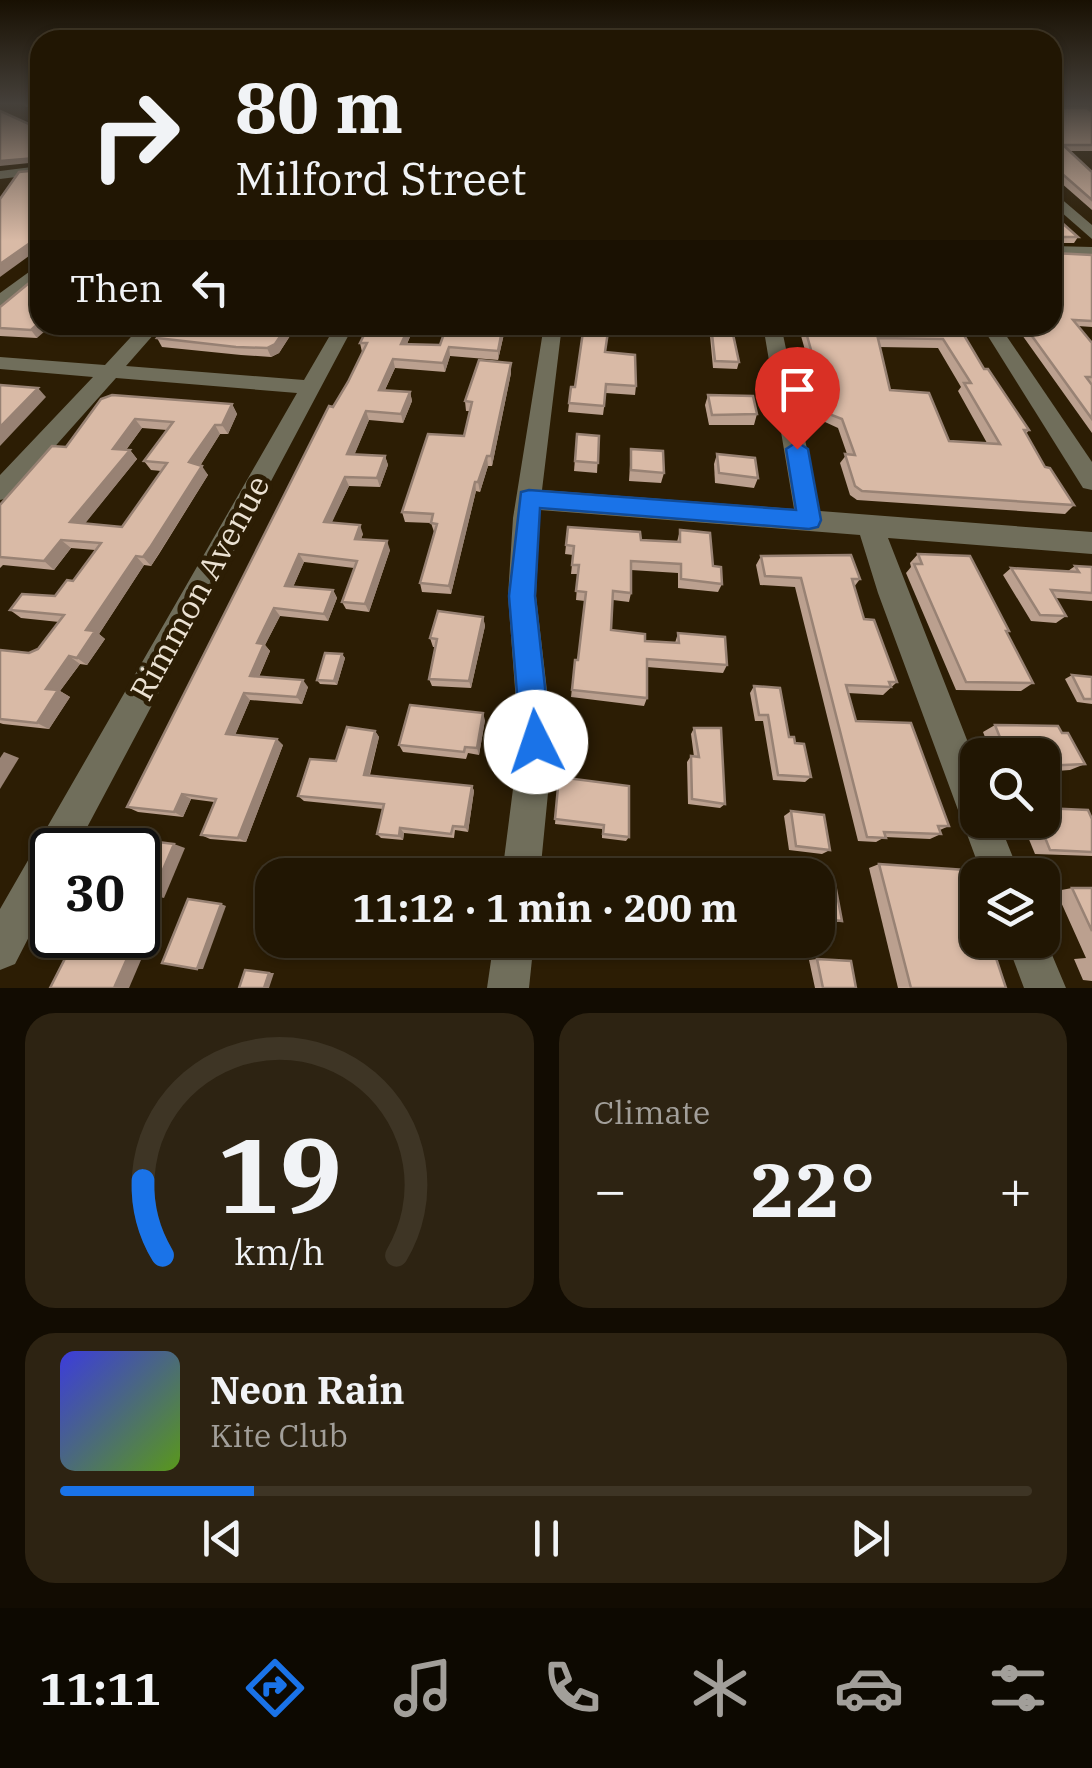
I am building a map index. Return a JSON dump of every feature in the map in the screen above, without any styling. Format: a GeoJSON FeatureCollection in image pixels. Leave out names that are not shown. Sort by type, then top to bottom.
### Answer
{"type":"FeatureCollection","features":[{"type":"Feature","properties":{"kind":"street"},"geometry":{"type":"LineString","coordinates":[[2,177],[30,172]]}},
{"type":"Feature","properties":{"kind":"street"},"geometry":{"type":"LineString","coordinates":[[1062,205],[1092,234]]}},
{"type":"Feature","properties":{"kind":"street"},"geometry":{"type":"LineString","coordinates":[[1062,251],[1092,252]]}},
{"type":"Feature","properties":{"kind":"street"},"geometry":{"type":"LineString","coordinates":[[0,302],[30,278]]}},
{"type":"Feature","properties":{"kind":"street"},"geometry":{"type":"LineString","coordinates":[[0,490],[144,335]]}},
{"type":"Feature","properties":{"kind":"street","name":"Rimmon Avenue"},"geometry":{"type":"LineString","coordinates":[[67,828],[339,335]]}},
{"type":"Feature","properties":{"kind":"street"},"geometry":{"type":"LineString","coordinates":[[523,858],[536,742],[522,596],[529,498],[552,335]]}},
{"type":"Feature","properties":{"kind":"street"},"geometry":{"type":"LineString","coordinates":[[774,335],[809,520]]}},
{"type":"Feature","properties":{"kind":"street"},"geometry":{"type":"LineString","coordinates":[[997,335],[1092,481]]}},
{"type":"Feature","properties":{"kind":"street"},"geometry":{"type":"LineString","coordinates":[[0,364],[312,387]]}},
{"type":"Feature","properties":{"kind":"street"},"geometry":{"type":"LineString","coordinates":[[529,498],[1092,543]]}},
{"type":"Feature","properties":{"kind":"street"},"geometry":{"type":"LineString","coordinates":[[870,524],[892,593],[960,768]]}},
{"type":"Feature","properties":{"kind":"street","name":"Rimmon Avenue"},"geometry":{"type":"LineString","coordinates":[[0,949],[30,895]]}},
{"type":"Feature","properties":{"kind":"street"},"geometry":{"type":"LineString","coordinates":[[508,988],[512,958]]}},
{"type":"Feature","properties":{"kind":"street"},"geometry":{"type":"LineString","coordinates":[[1033,958],[1045,988]]}},
{"type":"Feature","properties":{"kind":"building"},"geometry":{"type":"Polygon","coordinates":[[[0,149],[30,149],[30,158],[0,161],[0,149]]]}},
{"type":"Feature","properties":{"kind":"building"},"geometry":{"type":"Polygon","coordinates":[[[1062,149],[1067,149],[1092,172],[1092,200],[1062,174],[1062,149]]]}},
{"type":"Feature","properties":{"kind":"building"},"geometry":{"type":"Polygon","coordinates":[[[30,171],[30,243],[0,264],[0,199],[19,172],[30,171]]]}},
{"type":"Feature","properties":{"kind":"building"},"geometry":{"type":"Polygon","coordinates":[[[1062,223],[1078,237],[1062,237],[1062,223]]]}},
{"type":"Feature","properties":{"kind":"building"},"geometry":{"type":"Polygon","coordinates":[[[1062,253],[1092,255],[1092,321],[1073,320],[1092,343],[1092,377],[1086,377],[1092,385],[1092,419],[1031,335],[1062,335],[1062,253]]]}},
{"type":"Feature","properties":{"kind":"building"},"geometry":{"type":"Polygon","coordinates":[[[30,282],[30,330],[0,328],[0,307],[30,282]]]}},
{"type":"Feature","properties":{"kind":"building"},"geometry":{"type":"Polygon","coordinates":[[[159,335],[281,335],[267,348],[157,338],[159,335]]]}},
{"type":"Feature","properties":{"kind":"building"},"geometry":{"type":"Polygon","coordinates":[[[364,335],[405,335],[401,344],[440,345],[444,335],[501,335],[498,351],[449,347],[443,363],[393,359],[379,390],[410,392],[401,414],[366,411],[347,454],[385,456],[377,478],[345,477],[324,522],[360,525],[355,539],[387,541],[365,604],[342,602],[357,561],[299,554],[285,586],[333,590],[324,614],[274,608],[257,643],[264,644],[250,676],[303,680],[297,697],[244,693],[226,734],[277,739],[238,838],[201,835],[216,799],[182,794],[174,812],[127,807],[329,406],[333,407],[367,343],[360,343],[364,335]]]}},
{"type":"Feature","properties":{"kind":"building"},"geometry":{"type":"Polygon","coordinates":[[[583,335],[608,335],[605,352],[635,355],[636,386],[606,384],[604,406],[569,403],[571,387],[575,387],[583,335]]]}},
{"type":"Feature","properties":{"kind":"building"},"geometry":{"type":"Polygon","coordinates":[[[712,335],[733,335],[739,362],[715,361],[712,335]]]}},
{"type":"Feature","properties":{"kind":"building"},"geometry":{"type":"Polygon","coordinates":[[[807,335],[877,335],[890,390],[929,393],[949,441],[1000,444],[964,383],[971,383],[943,339],[879,335],[964,335],[1029,430],[1024,430],[1045,467],[1050,468],[1074,505],[862,491],[855,486],[845,454],[855,455],[842,419],[829,414],[807,335]]]}},
{"type":"Feature","properties":{"kind":"building"},"geometry":{"type":"Polygon","coordinates":[[[479,360],[511,363],[491,456],[487,456],[475,482],[449,586],[420,583],[437,524],[431,523],[433,514],[402,512],[428,434],[464,436],[472,402],[465,401],[479,360]]]}},
{"type":"Feature","properties":{"kind":"building"},"geometry":{"type":"Polygon","coordinates":[[[0,385],[38,388],[0,427],[0,385]]]}},
{"type":"Feature","properties":{"kind":"building"},"geometry":{"type":"Polygon","coordinates":[[[112,395],[232,404],[222,425],[215,425],[189,462],[202,466],[151,546],[143,557],[136,556],[86,630],[95,631],[77,658],[69,656],[46,689],[58,690],[37,723],[0,719],[0,650],[29,653],[38,649],[64,615],[10,610],[22,594],[55,596],[67,580],[73,581],[101,543],[61,540],[44,561],[0,557],[0,505],[52,446],[66,447],[101,399],[112,395]],[[135,419],[113,449],[130,450],[70,522],[122,527],[167,463],[144,461],[173,422],[135,419]]]}},
{"type":"Feature","properties":{"kind":"building"},"geometry":{"type":"Polygon","coordinates":[[[708,395],[753,396],[757,414],[712,415],[708,395]]]}},
{"type":"Feature","properties":{"kind":"building"},"geometry":{"type":"Polygon","coordinates":[[[577,434],[599,436],[598,463],[575,461],[577,434]]]}},
{"type":"Feature","properties":{"kind":"building"},"geometry":{"type":"Polygon","coordinates":[[[631,449],[663,451],[664,473],[631,470],[631,449]]]}},
{"type":"Feature","properties":{"kind":"building"},"geometry":{"type":"Polygon","coordinates":[[[717,454],[755,458],[758,478],[719,473],[717,454]]]}},
{"type":"Feature","properties":{"kind":"building"},"geometry":{"type":"Polygon","coordinates":[[[568,527],[640,532],[641,540],[680,542],[680,530],[710,533],[713,566],[721,567],[722,584],[681,579],[681,564],[631,561],[631,593],[613,591],[611,630],[645,634],[645,641],[679,643],[678,633],[725,637],[727,665],[647,659],[647,698],[572,690],[586,592],[576,591],[579,565],[572,565],[574,546],[566,545],[568,527]]]}},
{"type":"Feature","properties":{"kind":"building"},"geometry":{"type":"Polygon","coordinates":[[[918,554],[970,556],[1033,683],[966,682],[914,564],[922,564],[918,554]]]}},
{"type":"Feature","properties":{"kind":"building"},"geometry":{"type":"Polygon","coordinates":[[[851,555],[860,579],[852,579],[864,619],[874,620],[897,682],[889,682],[891,687],[846,685],[856,721],[911,723],[949,826],[938,826],[941,834],[884,832],[886,838],[867,837],[801,578],[765,576],[761,556],[851,555]]]}},
{"type":"Feature","properties":{"kind":"building"},"geometry":{"type":"Polygon","coordinates":[[[1075,566],[1092,567],[1092,593],[1051,590],[1066,616],[1040,615],[1011,568],[1079,572],[1075,566]]]}},
{"type":"Feature","properties":{"kind":"building"},"geometry":{"type":"Polygon","coordinates":[[[438,611],[483,617],[469,681],[429,679],[437,639],[430,638],[438,611]]]}},
{"type":"Feature","properties":{"kind":"building"},"geometry":{"type":"Polygon","coordinates":[[[325,653],[342,654],[334,681],[317,680],[325,653]]]}},
{"type":"Feature","properties":{"kind":"building"},"geometry":{"type":"Polygon","coordinates":[[[1072,675],[1092,677],[1092,699],[1084,699],[1072,675]]]}},
{"type":"Feature","properties":{"kind":"building"},"geometry":{"type":"Polygon","coordinates":[[[754,686],[780,688],[789,737],[804,744],[811,777],[778,775],[768,715],[759,715],[754,686]]]}},
{"type":"Feature","properties":{"kind":"building"},"geometry":{"type":"Polygon","coordinates":[[[410,705],[483,713],[477,748],[465,747],[464,752],[399,745],[410,705]]]}},
{"type":"Feature","properties":{"kind":"building"},"geometry":{"type":"Polygon","coordinates":[[[995,725],[1058,726],[1062,733],[1068,733],[1085,764],[1060,765],[1060,738],[1000,738],[995,725]]]}},
{"type":"Feature","properties":{"kind":"building"},"geometry":{"type":"Polygon","coordinates":[[[347,727],[375,731],[364,775],[472,786],[465,827],[453,826],[451,834],[400,828],[399,836],[377,834],[384,804],[298,796],[310,759],[336,761],[347,727]]]}},
{"type":"Feature","properties":{"kind":"building"},"geometry":{"type":"Polygon","coordinates":[[[694,728],[721,728],[725,804],[692,799],[691,756],[699,757],[694,728]]]}},
{"type":"Feature","properties":{"kind":"building"},"geometry":{"type":"Polygon","coordinates":[[[559,777],[629,786],[629,837],[603,834],[604,825],[555,819],[559,777]]]}},
{"type":"Feature","properties":{"kind":"building"},"geometry":{"type":"Polygon","coordinates":[[[1060,809],[1088,810],[1092,819],[1092,852],[1050,850],[1045,838],[1060,838],[1060,809]]]}},
{"type":"Feature","properties":{"kind":"building"},"geometry":{"type":"Polygon","coordinates":[[[791,811],[824,815],[830,850],[796,846],[791,811]]]}},
{"type":"Feature","properties":{"kind":"building"},"geometry":{"type":"Polygon","coordinates":[[[160,842],[174,844],[160,876],[160,842]]]}},
{"type":"Feature","properties":{"kind":"building"},"geometry":{"type":"Polygon","coordinates":[[[879,864],[960,870],[960,958],[996,958],[1006,988],[911,988],[879,864]]]}},
{"type":"Feature","properties":{"kind":"building"},"geometry":{"type":"Polygon","coordinates":[[[835,884],[842,921],[835,920],[835,884]]]}},
{"type":"Feature","properties":{"kind":"building"},"geometry":{"type":"Polygon","coordinates":[[[1072,888],[1092,888],[1092,931],[1072,888]]]}},
{"type":"Feature","properties":{"kind":"building"},"geometry":{"type":"Polygon","coordinates":[[[188,899],[221,904],[197,969],[162,963],[188,899]]]}},
{"type":"Feature","properties":{"kind":"building"},"geometry":{"type":"Polygon","coordinates":[[[65,958],[127,958],[114,988],[50,988],[65,958]]]}},
{"type":"Feature","properties":{"kind":"building"},"geometry":{"type":"Polygon","coordinates":[[[817,959],[851,961],[856,988],[823,988],[817,959]]]}},
{"type":"Feature","properties":{"kind":"building"},"geometry":{"type":"Polygon","coordinates":[[[245,970],[269,973],[264,988],[239,988],[245,970]]]}},
{"type":"Feature","properties":{"kind":"route"},"geometry":{"type":"LineString","coordinates":[[536,742],[522,596],[529,498],[809,520],[797,449]]}}]}
